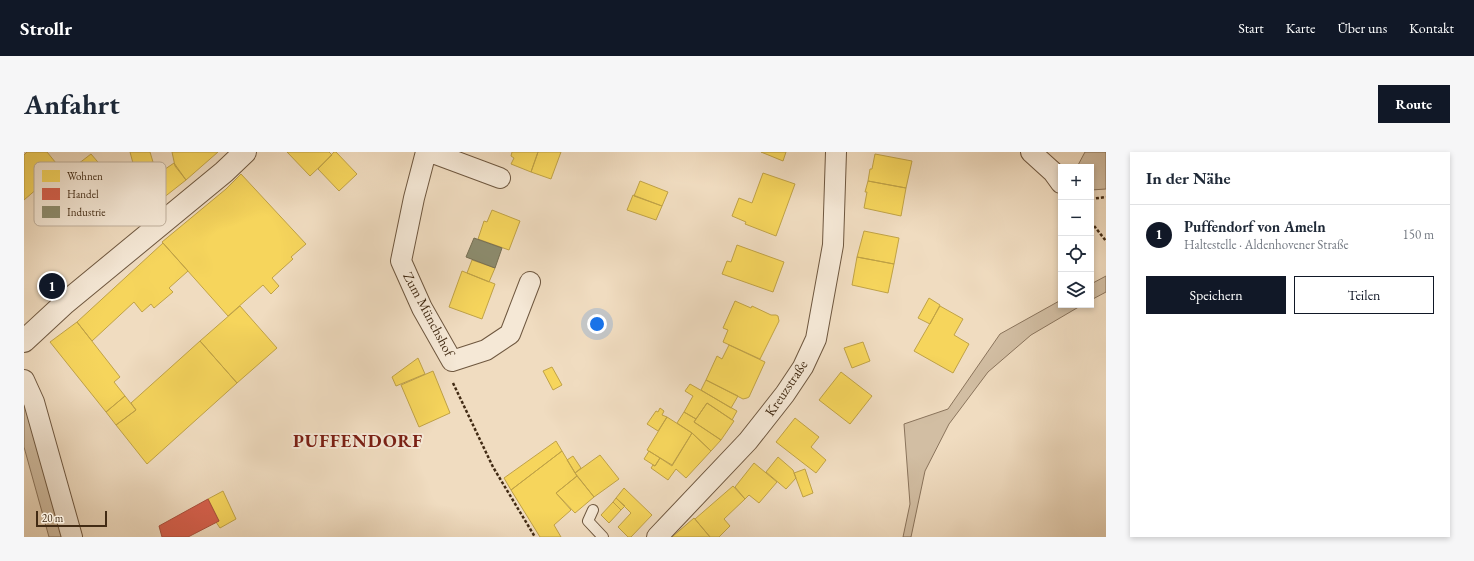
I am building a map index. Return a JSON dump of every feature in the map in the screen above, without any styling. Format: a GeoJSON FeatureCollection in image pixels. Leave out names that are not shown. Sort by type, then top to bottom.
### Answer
{"type":"FeatureCollection","features":[{"type":"Feature","properties":{"kind":"street"},"geometry":{"type":"LineString","coordinates":[[166,220],[224,172],[245,152]]}},
{"type":"Feature","properties":{"kind":"street","name":"Zum Münchshof"},"geometry":{"type":"LineString","coordinates":[[426,152],[414,198],[401,261],[422,308],[452,361],[486,350],[510,334],[530,282]]}},
{"type":"Feature","properties":{"kind":"street"},"geometry":{"type":"LineString","coordinates":[[430,152],[500,178]]}},
{"type":"Feature","properties":{"kind":"street","name":"Kreuzstraße"},"geometry":{"type":"LineString","coordinates":[[657,537],[748,441],[785,394],[803,367],[816,340],[833,245],[836,152]]}},
{"type":"Feature","properties":{"kind":"street"},"geometry":{"type":"LineString","coordinates":[[1031,152],[1053,172],[1058,179]]}},
{"type":"Feature","properties":{"kind":"street"},"geometry":{"type":"LineString","coordinates":[[24,341],[65,303],[158,226]]}},
{"type":"Feature","properties":{"kind":"street"},"geometry":{"type":"LineString","coordinates":[[24,380],[34,402],[72,537]]}},
{"type":"Feature","properties":{"kind":"lane"},"geometry":{"type":"LineString","coordinates":[[593,510],[588,521],[603,537]]}},
{"type":"Feature","properties":{"kind":"path"},"geometry":{"type":"LineString","coordinates":[[1094,198],[1106,197]]}},
{"type":"Feature","properties":{"kind":"path"},"geometry":{"type":"LineString","coordinates":[[1094,226],[1106,241]]}},
{"type":"Feature","properties":{"kind":"path"},"geometry":{"type":"LineString","coordinates":[[452,361],[451,379],[494,467],[535,537]]}},
{"type":"Feature","properties":{"kind":"shaded area"},"geometry":{"type":"Polygon","coordinates":[[[1085,152],[1106,152],[1106,189],[1094,190],[1094,164],[1079,164],[1085,152]]]}},
{"type":"Feature","properties":{"kind":"shaded area"},"geometry":{"type":"Polygon","coordinates":[[[1106,276],[1106,292],[1094,298],[1094,282],[1106,276]]]}},
{"type":"Feature","properties":{"kind":"shaded area"},"geometry":{"type":"Polygon","coordinates":[[[1058,302],[1058,308],[1077,308],[1031,335],[988,372],[949,424],[925,471],[911,537],[903,537],[910,504],[904,424],[948,409],[1000,334],[1058,302]]]}},
{"type":"Feature","properties":{"kind":"shaded area"},"geometry":{"type":"Polygon","coordinates":[[[24,402],[62,537],[49,537],[24,447],[24,402]]]}},
{"type":"Feature","properties":{"kind":"building: Wohnen"},"geometry":{"type":"Polygon","coordinates":[[[27,152],[47,152],[55,162],[34,162],[34,191],[24,200],[24,155],[27,152]]]}},
{"type":"Feature","properties":{"kind":"building: Wohnen"},"geometry":{"type":"Polygon","coordinates":[[[130,152],[150,152],[153,162],[133,162],[130,152]]]}},
{"type":"Feature","properties":{"kind":"building: Wohnen"},"geometry":{"type":"Polygon","coordinates":[[[172,152],[218,152],[186,180],[175,166],[172,152]]]}},
{"type":"Feature","properties":{"kind":"building: Wohnen"},"geometry":{"type":"Polygon","coordinates":[[[287,152],[329,152],[332,155],[310,176],[287,152]]]}},
{"type":"Feature","properties":{"kind":"building: Wohnen"},"geometry":{"type":"Polygon","coordinates":[[[334,152],[336,152],[357,174],[339,191],[318,169],[334,152]]]}},
{"type":"Feature","properties":{"kind":"building: Wohnen"},"geometry":{"type":"Polygon","coordinates":[[[512,152],[538,152],[531,172],[511,164],[514,158],[511,156],[512,152]]]}},
{"type":"Feature","properties":{"kind":"building: Wohnen"},"geometry":{"type":"Polygon","coordinates":[[[538,152],[561,152],[551,179],[531,172],[538,152]]]}},
{"type":"Feature","properties":{"kind":"building: Wohnen"},"geometry":{"type":"Polygon","coordinates":[[[761,152],[786,152],[783,161],[761,152]]]}},
{"type":"Feature","properties":{"kind":"building: Wohnen"},"geometry":{"type":"Polygon","coordinates":[[[91,154],[98,162],[81,162],[91,154]]]}},
{"type":"Feature","properties":{"kind":"building: Wohnen"},"geometry":{"type":"Polygon","coordinates":[[[875,154],[912,161],[906,188],[868,181],[875,154]]]}},
{"type":"Feature","properties":{"kind":"building: Wohnen"},"geometry":{"type":"Polygon","coordinates":[[[174,163],[186,180],[166,196],[166,168],[174,163]]]}},
{"type":"Feature","properties":{"kind":"building: Wohnen"},"geometry":{"type":"Polygon","coordinates":[[[763,173],[795,184],[776,236],[745,224],[746,222],[732,216],[739,198],[752,203],[763,173]]]}},
{"type":"Feature","properties":{"kind":"building: Wohnen"},"geometry":{"type":"Polygon","coordinates":[[[241,174],[306,244],[291,257],[293,259],[272,278],[279,286],[271,294],[263,285],[228,316],[162,242],[226,189],[241,174]]]}},
{"type":"Feature","properties":{"kind":"building: Wohnen"},"geometry":{"type":"Polygon","coordinates":[[[640,181],[668,192],[662,206],[634,196],[640,181]]]}},
{"type":"Feature","properties":{"kind":"building: Wohnen"},"geometry":{"type":"Polygon","coordinates":[[[868,181],[906,188],[901,216],[864,208],[867,192],[865,192],[868,181]]]}},
{"type":"Feature","properties":{"kind":"building: Wohnen"},"geometry":{"type":"Polygon","coordinates":[[[633,195],[662,206],[656,220],[627,210],[633,195]]]}},
{"type":"Feature","properties":{"kind":"building: Wohnen"},"geometry":{"type":"Polygon","coordinates":[[[492,210],[520,221],[509,250],[478,239],[484,221],[487,222],[492,210]]]}},
{"type":"Feature","properties":{"kind":"building: Wohnen"},"geometry":{"type":"Polygon","coordinates":[[[864,231],[899,238],[894,264],[857,257],[864,231]]]}},
{"type":"Feature","properties":{"kind":"building: Wohnen"},"geometry":{"type":"Polygon","coordinates":[[[163,243],[188,271],[169,288],[173,292],[154,308],[151,304],[142,312],[134,302],[92,341],[77,322],[163,243]]]}},
{"type":"Feature","properties":{"kind":"building: Wohnen"},"geometry":{"type":"Polygon","coordinates":[[[737,245],[784,262],[773,292],[722,274],[727,261],[731,262],[737,245]]]}},
{"type":"Feature","properties":{"kind":"building: Wohnen"},"geometry":{"type":"Polygon","coordinates":[[[857,257],[894,264],[888,293],[852,285],[857,257]]]}},
{"type":"Feature","properties":{"kind":"building: Wohnen"},"geometry":{"type":"Polygon","coordinates":[[[472,260],[495,268],[489,282],[467,273],[472,260]]]}},
{"type":"Feature","properties":{"kind":"building: Wohnen"},"geometry":{"type":"Polygon","coordinates":[[[462,271],[495,284],[482,319],[449,307],[462,271]]]}},
{"type":"Feature","properties":{"kind":"building: Wohnen"},"geometry":{"type":"Polygon","coordinates":[[[929,298],[940,305],[930,324],[918,318],[929,298]]]}},
{"type":"Feature","properties":{"kind":"building: Wohnen"},"geometry":{"type":"Polygon","coordinates":[[[735,301],[751,308],[752,306],[771,315],[778,316],[779,321],[760,359],[723,342],[728,330],[723,328],[735,301]]]}},
{"type":"Feature","properties":{"kind":"building: Wohnen"},"geometry":{"type":"Polygon","coordinates":[[[240,306],[277,348],[237,383],[200,341],[240,306]]]}},
{"type":"Feature","properties":{"kind":"building: Wohnen"},"geometry":{"type":"Polygon","coordinates":[[[940,306],[963,319],[954,335],[969,344],[953,373],[914,351],[940,306]]]}},
{"type":"Feature","properties":{"kind":"building: Wohnen"},"geometry":{"type":"Polygon","coordinates":[[[77,322],[120,377],[114,382],[125,396],[106,412],[50,342],[77,322]]]}},
{"type":"Feature","properties":{"kind":"building: Wohnen"},"geometry":{"type":"Polygon","coordinates":[[[200,341],[237,383],[147,464],[116,425],[136,410],[131,403],[200,341]]]}},
{"type":"Feature","properties":{"kind":"building: Wohnen"},"geometry":{"type":"Polygon","coordinates":[[[863,342],[870,361],[852,368],[844,348],[863,342]]]}},
{"type":"Feature","properties":{"kind":"building: Wohnen"},"geometry":{"type":"Polygon","coordinates":[[[729,345],[765,362],[749,397],[747,398],[743,399],[706,380],[717,356],[722,359],[729,345]]]}},
{"type":"Feature","properties":{"kind":"building: Wohnen"},"geometry":{"type":"Polygon","coordinates":[[[418,358],[425,374],[396,386],[392,377],[418,358]]]}},
{"type":"Feature","properties":{"kind":"building: Wohnen"},"geometry":{"type":"Polygon","coordinates":[[[552,367],[562,385],[553,390],[543,371],[552,367]]]}},
{"type":"Feature","properties":{"kind":"building: Wohnen"},"geometry":{"type":"Polygon","coordinates":[[[433,371],[450,413],[419,427],[401,385],[433,371]]]}},
{"type":"Feature","properties":{"kind":"building: Wohnen"},"geometry":{"type":"Polygon","coordinates":[[[841,372],[872,396],[850,424],[819,400],[841,372]]]}},
{"type":"Feature","properties":{"kind":"building: Wohnen"},"geometry":{"type":"Polygon","coordinates":[[[706,380],[738,396],[731,408],[701,390],[706,380]]]}},
{"type":"Feature","properties":{"kind":"building: Wohnen"},"geometry":{"type":"Polygon","coordinates":[[[690,384],[737,411],[732,420],[707,403],[696,419],[684,412],[693,396],[685,391],[690,384]]]}},
{"type":"Feature","properties":{"kind":"building: Wohnen"},"geometry":{"type":"Polygon","coordinates":[[[125,396],[136,410],[116,425],[106,412],[125,396]]]}},
{"type":"Feature","properties":{"kind":"building: Wohnen"},"geometry":{"type":"Polygon","coordinates":[[[707,403],[734,421],[721,440],[694,422],[707,403]]]}},
{"type":"Feature","properties":{"kind":"building: Wohnen"},"geometry":{"type":"Polygon","coordinates":[[[660,408],[664,411],[662,415],[667,417],[658,431],[647,424],[656,411],[658,412],[660,408]]]}},
{"type":"Feature","properties":{"kind":"building: Wohnen"},"geometry":{"type":"Polygon","coordinates":[[[684,412],[696,419],[694,422],[721,440],[711,451],[692,433],[677,423],[684,412]]]}},
{"type":"Feature","properties":{"kind":"building: Wohnen"},"geometry":{"type":"Polygon","coordinates":[[[667,417],[692,433],[672,465],[647,450],[667,417]]]}},
{"type":"Feature","properties":{"kind":"building: Wohnen"},"geometry":{"type":"Polygon","coordinates":[[[795,418],[819,437],[811,447],[826,460],[816,473],[776,442],[795,418]]]}},
{"type":"Feature","properties":{"kind":"building: Wohnen"},"geometry":{"type":"Polygon","coordinates":[[[692,433],[711,451],[686,478],[676,469],[668,480],[651,468],[653,465],[655,466],[660,458],[672,466],[692,433]]]}},
{"type":"Feature","properties":{"kind":"building: Wohnen"},"geometry":{"type":"Polygon","coordinates":[[[556,441],[562,451],[511,490],[504,478],[556,441]]]}},
{"type":"Feature","properties":{"kind":"building: Wohnen"},"geometry":{"type":"Polygon","coordinates":[[[562,451],[577,476],[556,493],[571,510],[554,525],[561,537],[540,537],[511,490],[562,451]]]}},
{"type":"Feature","properties":{"kind":"building: Wohnen"},"geometry":{"type":"Polygon","coordinates":[[[649,451],[660,458],[655,466],[644,459],[649,451]]]}},
{"type":"Feature","properties":{"kind":"building: Wohnen"},"geometry":{"type":"Polygon","coordinates":[[[600,455],[619,479],[594,497],[575,473],[600,455]]]}},
{"type":"Feature","properties":{"kind":"building: Wohnen"},"geometry":{"type":"Polygon","coordinates":[[[573,456],[581,468],[575,473],[567,460],[573,456]]]}},
{"type":"Feature","properties":{"kind":"building: Wohnen"},"geometry":{"type":"Polygon","coordinates":[[[778,457],[793,470],[796,478],[786,489],[766,472],[778,457]]]}},
{"type":"Feature","properties":{"kind":"building: Wohnen"},"geometry":{"type":"Polygon","coordinates":[[[754,463],[777,482],[759,503],[749,495],[745,499],[735,487],[754,463]]]}},
{"type":"Feature","properties":{"kind":"building: Wohnen"},"geometry":{"type":"Polygon","coordinates":[[[805,469],[813,493],[803,497],[794,473],[805,469]]]}},
{"type":"Feature","properties":{"kind":"building: Wohnen"},"geometry":{"type":"Polygon","coordinates":[[[577,476],[594,497],[575,513],[556,493],[577,476]]]}},
{"type":"Feature","properties":{"kind":"building: Wohnen"},"geometry":{"type":"Polygon","coordinates":[[[733,486],[745,499],[724,519],[730,526],[719,537],[710,537],[695,519],[733,486]]]}},
{"type":"Feature","properties":{"kind":"building: Wohnen"},"geometry":{"type":"Polygon","coordinates":[[[624,488],[652,515],[631,537],[628,537],[618,527],[631,513],[616,498],[624,488]]]}},
{"type":"Feature","properties":{"kind":"building: Wohnen"},"geometry":{"type":"Polygon","coordinates":[[[223,491],[236,519],[220,528],[216,522],[219,521],[208,499],[223,491]]]}},
{"type":"Feature","properties":{"kind":"building: Wohnen"},"geometry":{"type":"Polygon","coordinates":[[[616,498],[625,506],[621,510],[613,502],[616,498]]]}},
{"type":"Feature","properties":{"kind":"building: Wohnen"},"geometry":{"type":"Polygon","coordinates":[[[613,502],[621,510],[609,523],[601,515],[613,502]]]}},
{"type":"Feature","properties":{"kind":"building: Wohnen"},"geometry":{"type":"Polygon","coordinates":[[[694,518],[710,537],[672,537],[694,518]]]}},
{"type":"Feature","properties":{"kind":"building: Handel"},"geometry":{"type":"Polygon","coordinates":[[[208,499],[219,521],[188,537],[162,537],[159,526],[208,499]]]}},
{"type":"Feature","properties":{"kind":"building: Industrie"},"geometry":{"type":"Polygon","coordinates":[[[474,238],[502,248],[495,268],[466,257],[474,238]]]}},
{"type":"Feature","properties":{"kind":"place","name":"Puffendorf von Ameln"},"geometry":{"type":"Point","coordinates":[52,286]}},
{"type":"Feature","properties":{"kind":"district","name":"PUFFENDORF"},"geometry":{"type":"Point","coordinates":[358,440]}}]}
